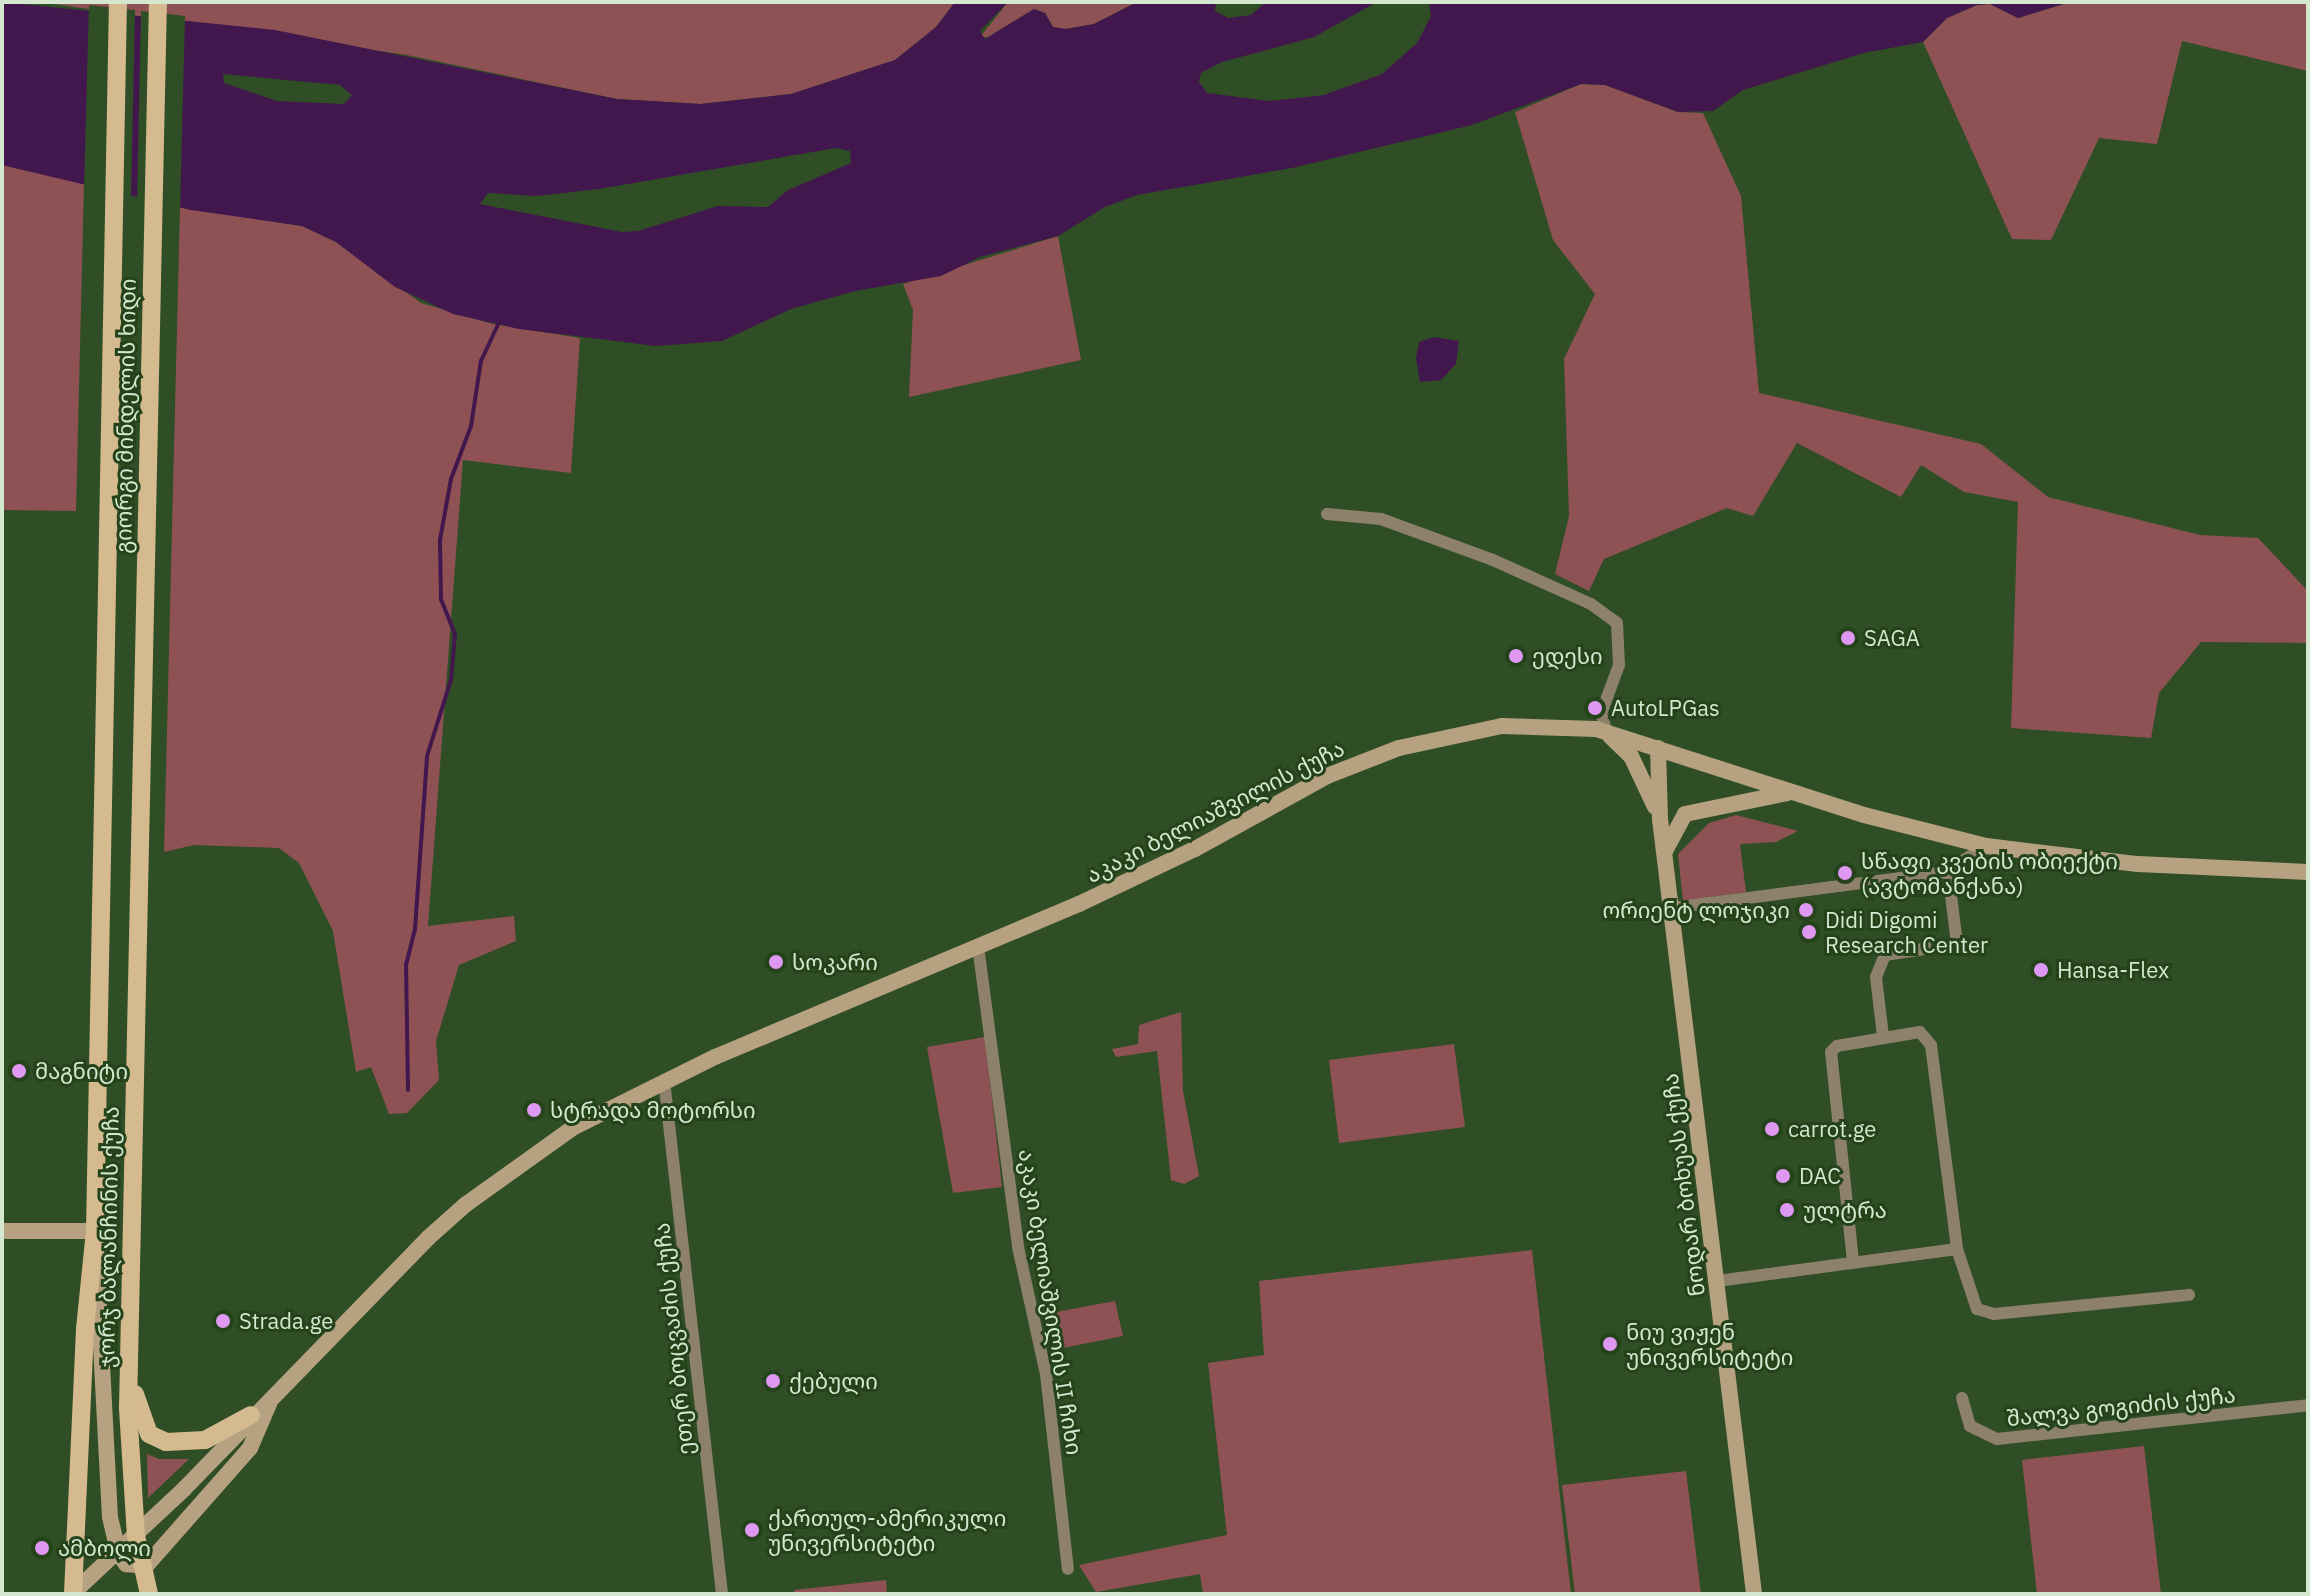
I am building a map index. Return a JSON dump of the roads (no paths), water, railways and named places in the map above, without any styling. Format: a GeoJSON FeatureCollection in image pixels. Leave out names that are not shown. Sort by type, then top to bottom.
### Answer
{"type":"FeatureCollection","features":[{"type":"Feature","properties":{"kind":"main road","name":"გიორგი მინდელის ხიდი"},"geometry":{"type":"LineString","coordinates":[[74,1593],[95,1231],[118,2]]}},
{"type":"Feature","properties":{"kind":"main road","name":"გიორგი მინდელის ხიდი"},"geometry":{"type":"LineString","coordinates":[[141,830],[158,2]]}},
{"type":"Feature","properties":{"kind":"main road","name":"აკაკი ბელიაშვილის ქუჩა"},"geometry":{"type":"LineString","coordinates":[[74,1593],[136,1536],[360,1303],[465,1205],[574,1127],[664,1080],[1195,849],[1327,776],[1399,748],[1502,726],[1607,733],[1792,792],[1986,846],[2138,864],[2308,872]]}},
{"type":"Feature","properties":{"kind":"main road"},"geometry":{"type":"LineString","coordinates":[[1607,733],[1631,756],[1660,819]]}},
{"type":"Feature","properties":{"kind":"main road"},"geometry":{"type":"LineString","coordinates":[[1658,748],[1660,819]]}},
{"type":"Feature","properties":{"kind":"main road"},"geometry":{"type":"LineString","coordinates":[[1665,851],[1685,814],[1792,792]]}},
{"type":"Feature","properties":{"kind":"main road","name":"ნოდარ ბოხუას ქუჩა"},"geometry":{"type":"LineString","coordinates":[[1660,819],[1754,1594]]}},
{"type":"Feature","properties":{"kind":"main road","name":"ჯორჯ ბალანჩინის ქუჩა"},"geometry":{"type":"LineString","coordinates":[[141,830],[129,1370],[136,1536],[146,1566],[149,1594]]}},
{"type":"Feature","properties":{"kind":"main road"},"geometry":{"type":"LineString","coordinates":[[2,1231],[95,1231],[110,1517],[118,1553],[126,1564],[146,1566]]}},
{"type":"Feature","properties":{"kind":"main road"},"geometry":{"type":"LineString","coordinates":[[129,1370],[143,1425],[166,1442],[205,1440],[251,1415]]}},
{"type":"Feature","properties":{"kind":"main road","name":"აკაკი ბელიაშვილის ქუჩა"},"geometry":{"type":"LineString","coordinates":[[146,1566],[250,1448],[271,1399]]}},
{"type":"Feature","properties":{"kind":"street"},"geometry":{"type":"LineString","coordinates":[[1327,514],[1381,519],[1493,560],[1591,604],[1617,623],[1619,665],[1601,714],[1607,733]]}},
{"type":"Feature","properties":{"kind":"street"},"geometry":{"type":"LineString","coordinates":[[1672,908],[1948,871],[1986,846]]}},
{"type":"Feature","properties":{"kind":"street"},"geometry":{"type":"LineString","coordinates":[[1883,1036],[1876,977],[1885,955],[1957,944],[1948,871]]}},
{"type":"Feature","properties":{"kind":"street","name":"აკაკი ბელიაშვილის II ჩიხი"},"geometry":{"type":"LineString","coordinates":[[978,946],[1018,1247],[1046,1374],[1068,1569]]}},
{"type":"Feature","properties":{"kind":"street"},"geometry":{"type":"LineString","coordinates":[[1853,1261],[1829,1060],[1837,1046],[1920,1032],[1929,1039],[1957,1249],[1977,1309],[1994,1314],[2189,1295]]}},
{"type":"Feature","properties":{"kind":"street","name":"ეთერ ბოცვაძის ქუჩა"},"geometry":{"type":"LineString","coordinates":[[664,1080],[722,1594]]}},
{"type":"Feature","properties":{"kind":"street"},"geometry":{"type":"LineString","coordinates":[[1717,1281],[1957,1249]]}},
{"type":"Feature","properties":{"kind":"street","name":"შალვა გოგიძის ქუჩა"},"geometry":{"type":"LineString","coordinates":[[1962,1398],[1970,1426],[1997,1439],[2308,1405]]}},
{"type":"Feature","properties":{"kind":"waterway"},"geometry":{"type":"LineString","coordinates":[[408,1090],[406,965],[415,929],[427,756],[451,680],[455,634],[441,599],[440,540],[451,479],[471,426],[481,361],[498,325]]}},
{"type":"Feature","properties":{"kind":"place","name":"SAGA"},"geometry":{"type":"Point","coordinates":[1848,638]}},
{"type":"Feature","properties":{"kind":"place","name":"ედესი"},"geometry":{"type":"Point","coordinates":[1516,656]}},
{"type":"Feature","properties":{"kind":"place","name":"AutoLPGas"},"geometry":{"type":"Point","coordinates":[1595,708]}},
{"type":"Feature","properties":{"kind":"place","name":"სწაფი კვების ობიექტი (ავტომანქანა)"},"geometry":{"type":"Point","coordinates":[1845,873]}},
{"type":"Feature","properties":{"kind":"place","name":"ორიენტ ლოჯიკი"},"geometry":{"type":"Point","coordinates":[1806,910]}},
{"type":"Feature","properties":{"kind":"place","name":"Didi Digomi Research Center"},"geometry":{"type":"Point","coordinates":[1809,932]}},
{"type":"Feature","properties":{"kind":"place","name":"სოკარი"},"geometry":{"type":"Point","coordinates":[776,962]}},
{"type":"Feature","properties":{"kind":"place","name":"Hansa-Flex"},"geometry":{"type":"Point","coordinates":[2041,970]}},
{"type":"Feature","properties":{"kind":"place","name":"მაგნიტი"},"geometry":{"type":"Point","coordinates":[19,1071]}},
{"type":"Feature","properties":{"kind":"place","name":"სტრადა მოტორსი"},"geometry":{"type":"Point","coordinates":[534,1110]}},
{"type":"Feature","properties":{"kind":"place","name":"carrot.ge"},"geometry":{"type":"Point","coordinates":[1772,1129]}},
{"type":"Feature","properties":{"kind":"place","name":"DAC"},"geometry":{"type":"Point","coordinates":[1783,1176]}},
{"type":"Feature","properties":{"kind":"place","name":"ულტრა"},"geometry":{"type":"Point","coordinates":[1787,1210]}},
{"type":"Feature","properties":{"kind":"place","name":"Strada.ge"},"geometry":{"type":"Point","coordinates":[223,1321]}},
{"type":"Feature","properties":{"kind":"place","name":"ნიუ ვიჟენ უნივერსიტეტი"},"geometry":{"type":"Point","coordinates":[1610,1344]}},
{"type":"Feature","properties":{"kind":"place","name":"ქებული"},"geometry":{"type":"Point","coordinates":[773,1381]}},
{"type":"Feature","properties":{"kind":"place","name":"ქართულ-ამერიკული უნივერსიტეტი"},"geometry":{"type":"Point","coordinates":[752,1530]}},
{"type":"Feature","properties":{"kind":"place","name":"ამბოლი"},"geometry":{"type":"Point","coordinates":[42,1548]}}]}
